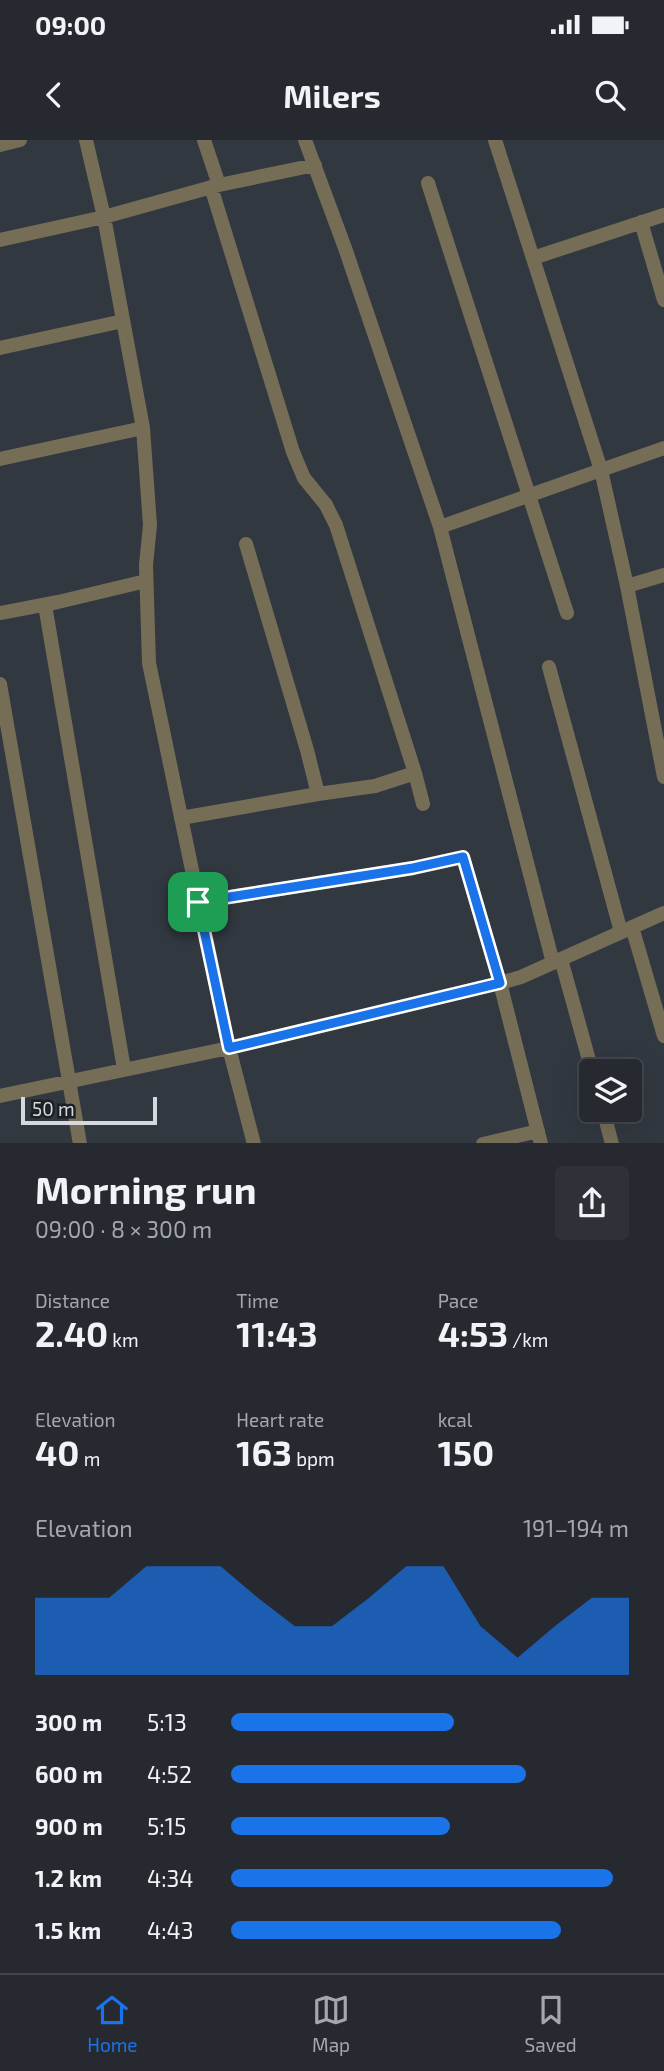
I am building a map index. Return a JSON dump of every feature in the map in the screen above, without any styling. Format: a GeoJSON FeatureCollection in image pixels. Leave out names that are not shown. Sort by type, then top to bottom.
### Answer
{"type":"FeatureCollection","features":[{"type":"Feature","properties":{"kind":"street"},"geometry":{"type":"LineString","coordinates":[[2,143],[20,140]]}},
{"type":"Feature","properties":{"kind":"street"},"geometry":{"type":"LineString","coordinates":[[86,140],[104,217],[143,428],[150,525],[146,581],[149,663],[229,1048],[254,1143]]}},
{"type":"Feature","properties":{"kind":"street"},"geometry":{"type":"LineString","coordinates":[[204,140],[293,452],[304,478],[326,505],[336,525],[423,804]]}},
{"type":"Feature","properties":{"kind":"street"},"geometry":{"type":"LineString","coordinates":[[305,140],[345,248],[440,527],[557,961],[588,1059]]}},
{"type":"Feature","properties":{"kind":"street"},"geometry":{"type":"LineString","coordinates":[[495,140],[601,470],[627,586],[664,777]]}},
{"type":"Feature","properties":{"kind":"street"},"geometry":{"type":"LineString","coordinates":[[0,240],[104,217],[215,186],[315,165]]}},
{"type":"Feature","properties":{"kind":"street"},"geometry":{"type":"LineString","coordinates":[[428,183],[567,613]]}},
{"type":"Feature","properties":{"kind":"street"},"geometry":{"type":"LineString","coordinates":[[533,258],[664,215]]}},
{"type":"Feature","properties":{"kind":"street"},"geometry":{"type":"LineString","coordinates":[[641,222],[664,300]]}},
{"type":"Feature","properties":{"kind":"street"},"geometry":{"type":"LineString","coordinates":[[0,348],[123,321]]}},
{"type":"Feature","properties":{"kind":"street"},"geometry":{"type":"LineString","coordinates":[[0,459],[143,428]]}},
{"type":"Feature","properties":{"kind":"street"},"geometry":{"type":"LineString","coordinates":[[440,527],[664,448]]}},
{"type":"Feature","properties":{"kind":"street"},"geometry":{"type":"LineString","coordinates":[[246,544],[318,794]]}},
{"type":"Feature","properties":{"kind":"street"},"geometry":{"type":"LineString","coordinates":[[627,586],[664,575]]}},
{"type":"Feature","properties":{"kind":"street"},"geometry":{"type":"LineString","coordinates":[[0,613],[146,581]]}},
{"type":"Feature","properties":{"kind":"street"},"geometry":{"type":"LineString","coordinates":[[45,605],[124,1069]]}},
{"type":"Feature","properties":{"kind":"street"},"geometry":{"type":"LineString","coordinates":[[549,667],[626,930],[664,1036]]}},
{"type":"Feature","properties":{"kind":"street"},"geometry":{"type":"LineString","coordinates":[[0,684],[80,1143]]}},
{"type":"Feature","properties":{"kind":"street"},"geometry":{"type":"LineString","coordinates":[[181,818],[375,786],[415,773]]}},
{"type":"Feature","properties":{"kind":"street"},"geometry":{"type":"LineString","coordinates":[[198,902],[413,868],[463,857],[500,983],[539,1137],[483,1143]]}},
{"type":"Feature","properties":{"kind":"street"},"geometry":{"type":"LineString","coordinates":[[0,1096],[229,1048],[500,983],[521,977],[664,913]]}},
{"type":"Feature","properties":{"kind":"street"},"geometry":{"type":"LineString","coordinates":[[606,1122],[612,1143]]}},
{"type":"Feature","properties":{"kind":"route"},"geometry":{"type":"LineString","coordinates":[[463,857],[500,983],[229,1048],[198,902],[413,868],[463,857]]}}]}
